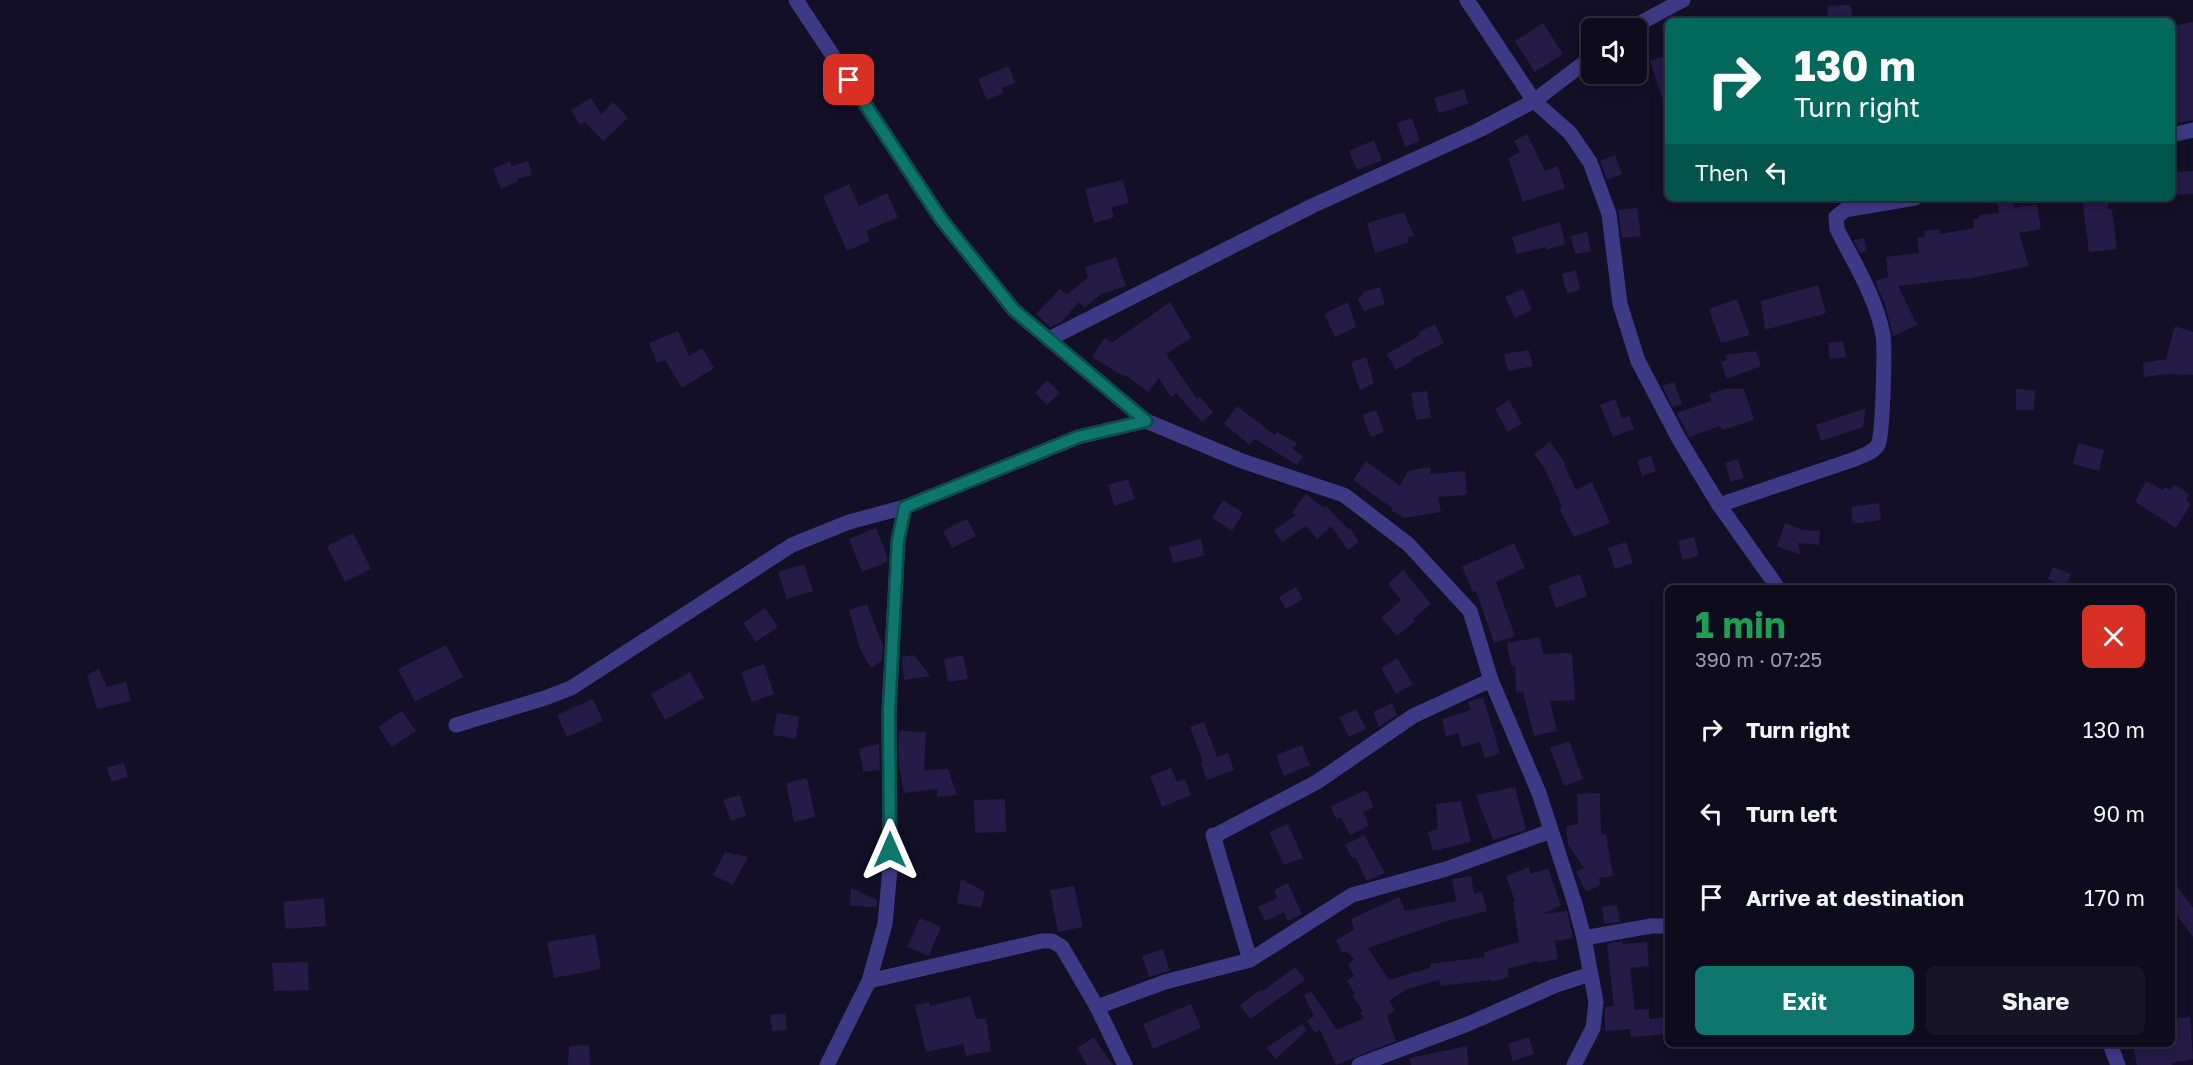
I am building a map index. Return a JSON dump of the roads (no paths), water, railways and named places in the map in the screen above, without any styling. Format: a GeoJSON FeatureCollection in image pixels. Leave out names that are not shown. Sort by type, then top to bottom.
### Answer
{"type":"FeatureCollection","features":[{"type":"Feature","properties":{"kind":"street"},"geometry":{"type":"LineString","coordinates":[[796,0],[941,219],[1014,310],[1146,421],[1242,461],[1344,495],[1408,544],[1470,611],[1491,680],[1539,793],[1584,938],[1596,1002],[1593,1028],[1574,1064]]}},
{"type":"Feature","properties":{"kind":"street"},"geometry":{"type":"LineString","coordinates":[[1467,0],[1534,102],[1570,133],[1590,162],[1609,214],[1620,304],[1638,361],[1678,439],[1719,505],[1776,585]]}},
{"type":"Feature","properties":{"kind":"street"},"geometry":{"type":"LineString","coordinates":[[1647,19],[1683,0]]}},
{"type":"Feature","properties":{"kind":"street"},"geometry":{"type":"LineString","coordinates":[[1048,339],[1312,206],[1534,102],[1581,66]]}},
{"type":"Feature","properties":{"kind":"street"},"geometry":{"type":"LineString","coordinates":[[2175,134],[2193,130]]}},
{"type":"Feature","properties":{"kind":"street"},"geometry":{"type":"LineString","coordinates":[[1719,505],[1855,459],[1873,451],[1879,443],[1882,427],[1883,336],[1872,299],[1837,229],[1836,217],[1845,210],[1898,201]]}},
{"type":"Feature","properties":{"kind":"street"},"geometry":{"type":"LineString","coordinates":[[456,725],[546,698],[571,688],[792,544],[849,522],[905,507],[1078,437],[1146,421]]}},
{"type":"Feature","properties":{"kind":"street"},"geometry":{"type":"LineString","coordinates":[[827,1065],[869,981],[885,924],[889,880],[889,711],[898,540],[905,507]]}},
{"type":"Feature","properties":{"kind":"street"},"geometry":{"type":"LineString","coordinates":[[1250,960],[1213,835],[1317,782],[1413,716],[1491,680]]}},
{"type":"Feature","properties":{"kind":"street"},"geometry":{"type":"LineString","coordinates":[[1097,1007],[1165,982],[1250,960],[1352,895],[1446,869],[1551,831]]}},
{"type":"Feature","properties":{"kind":"street"},"geometry":{"type":"LineString","coordinates":[[1584,938],[1651,926],[1665,926]]}},
{"type":"Feature","properties":{"kind":"street"},"geometry":{"type":"LineString","coordinates":[[869,981],[1042,941],[1052,941],[1062,947],[1097,1007],[1125,1065]]}},
{"type":"Feature","properties":{"kind":"street"},"geometry":{"type":"LineString","coordinates":[[1359,1065],[1468,1024],[1554,986],[1590,974]]}},
{"type":"Feature","properties":{"kind":"street"},"geometry":{"type":"LineString","coordinates":[[2111,1047],[2118,1065]]}}]}
